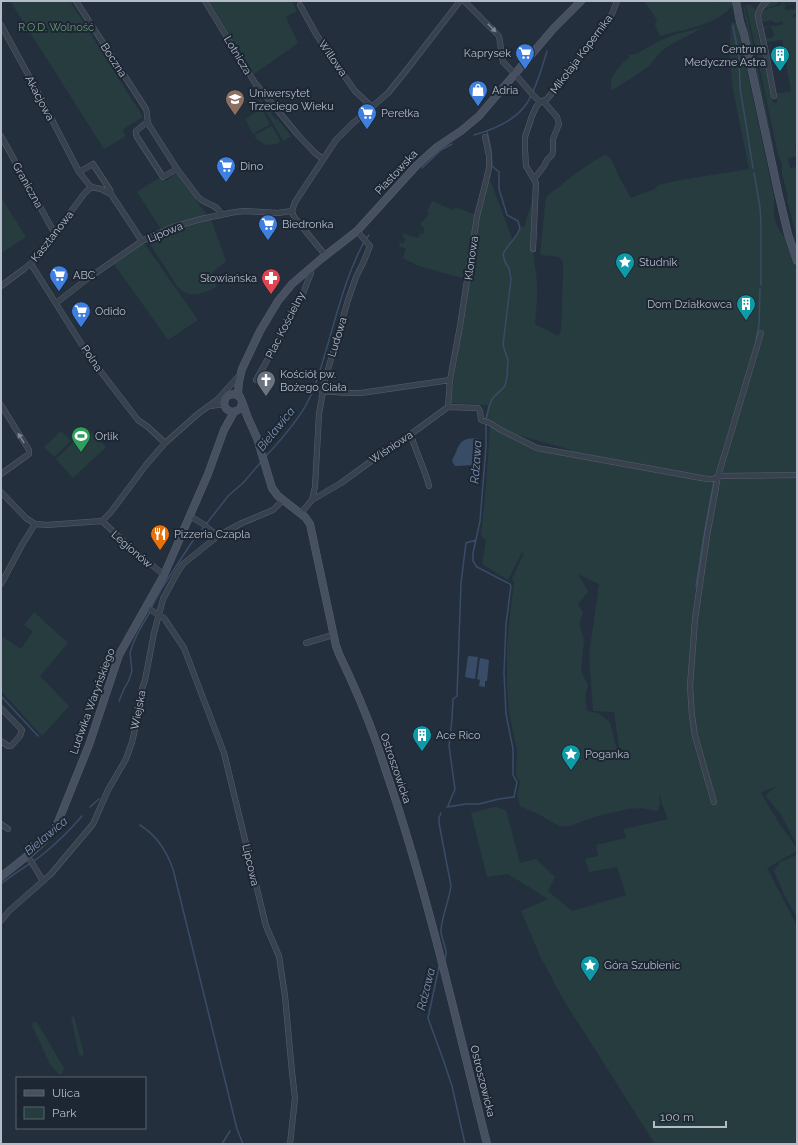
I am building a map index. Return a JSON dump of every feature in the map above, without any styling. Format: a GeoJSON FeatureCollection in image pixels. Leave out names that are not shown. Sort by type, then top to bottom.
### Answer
{"type":"FeatureCollection","features":[{"type":"Feature","properties":{"kind":"main road"},"geometry":{"type":"LineString","coordinates":[[736,1],[779,196],[788,234],[797,261]]}},
{"type":"Feature","properties":{"kind":"main road"},"geometry":{"type":"LineString","coordinates":[[741,1],[744,34]]}},
{"type":"Feature","properties":{"kind":"main road","name":"Piastowska"},"geometry":{"type":"LineString","coordinates":[[226,402],[270,312],[289,287],[325,255],[357,231],[414,168],[437,148],[461,132],[475,120],[486,109],[557,24],[579,2]]}},
{"type":"Feature","properties":{"kind":"main road","name":"Piastowska"},"geometry":{"type":"LineString","coordinates":[[240,396],[238,387],[242,369]]}},
{"type":"Feature","properties":{"kind":"main road"},"geometry":{"type":"LineString","coordinates":[[235,412],[240,409],[242,404],[240,396],[235,394],[226,402],[228,411],[244,415],[248,418]]}},
{"type":"Feature","properties":{"kind":"main road","name":"Ludwika Waryńskiego"},"geometry":{"type":"LineString","coordinates":[[224,430],[226,402]]}},
{"type":"Feature","properties":{"kind":"main road","name":"Ostroszowicka"},"geometry":{"type":"LineString","coordinates":[[242,404],[261,452],[274,492],[308,520],[313,535],[338,654],[364,710],[377,744],[416,864],[487,1144]]}},
{"type":"Feature","properties":{"kind":"main road","name":"Ludwika Waryńskiego"},"geometry":{"type":"LineString","coordinates":[[1,877],[30,860],[59,821],[89,745],[118,659],[149,609],[208,474],[224,430],[235,412]]}},
{"type":"Feature","properties":{"kind":"street","name":"Boczna"},"geometry":{"type":"LineString","coordinates":[[76,1],[146,109],[148,113],[147,122],[177,169],[198,197],[202,201],[218,209],[222,216]]}},
{"type":"Feature","properties":{"kind":"street","name":"Lotnicza"},"geometry":{"type":"LineString","coordinates":[[205,1],[255,83],[298,135],[315,153],[324,159]]}},
{"type":"Feature","properties":{"kind":"street"},"geometry":{"type":"LineString","coordinates":[[325,255],[294,217],[292,211],[295,202],[336,140],[388,93],[460,1]]}},
{"type":"Feature","properties":{"kind":"street"},"geometry":{"type":"LineString","coordinates":[[464,1],[499,36],[503,62],[526,88],[540,102],[544,102],[557,117],[559,124],[554,139],[552,155],[534,178]]}},
{"type":"Feature","properties":{"kind":"street","name":"Mikołaja Kopernika"},"geometry":{"type":"LineString","coordinates":[[540,102],[547,99],[552,94],[573,68],[612,14],[617,1]]}},
{"type":"Feature","properties":{"kind":"street"},"geometry":{"type":"LineString","coordinates":[[767,1],[761,7],[758,14],[774,96]]}},
{"type":"Feature","properties":{"kind":"street","name":"Willowa"},"geometry":{"type":"LineString","coordinates":[[300,5],[316,34],[338,67],[355,91],[372,107]]}},
{"type":"Feature","properties":{"kind":"street","name":"Akacjowa"},"geometry":{"type":"LineString","coordinates":[[1,25],[79,172],[91,188]]}},
{"type":"Feature","properties":{"kind":"street"},"geometry":{"type":"LineString","coordinates":[[534,249],[536,184],[526,166],[524,149],[525,137],[532,116],[540,102]]}},
{"type":"Feature","properties":{"kind":"street"},"geometry":{"type":"LineString","coordinates":[[147,122],[136,131],[137,137],[163,177],[177,169]]}},
{"type":"Feature","properties":{"kind":"street","name":"Graniczna"},"geometry":{"type":"LineString","coordinates":[[1,136],[55,234]]}},
{"type":"Feature","properties":{"kind":"street","name":"Klonowa"},"geometry":{"type":"LineString","coordinates":[[448,407],[450,380],[477,216],[489,168],[489,156],[485,137]]}},
{"type":"Feature","properties":{"kind":"street"},"geometry":{"type":"LineString","coordinates":[[79,172],[94,164],[111,194],[142,241]]}},
{"type":"Feature","properties":{"kind":"street"},"geometry":{"type":"LineString","coordinates":[[91,188],[101,188],[111,194]]}},
{"type":"Feature","properties":{"kind":"street","name":"Kasztanowa"},"geometry":{"type":"LineString","coordinates":[[1,286],[31,264],[84,194],[91,188]]}},
{"type":"Feature","properties":{"kind":"street","name":"Lipowa"},"geometry":{"type":"LineString","coordinates":[[56,303],[87,279],[142,241],[173,227],[235,212],[245,211],[265,213],[292,211]]}},
{"type":"Feature","properties":{"kind":"street","name":"Ludowa"},"geometry":{"type":"LineString","coordinates":[[312,500],[322,392],[328,366],[348,300],[370,246],[357,231]]}},
{"type":"Feature","properties":{"kind":"street","name":"Polna"},"geometry":{"type":"LineString","coordinates":[[31,264],[89,356],[138,420],[165,443]]}},
{"type":"Feature","properties":{"kind":"street","name":"Plac Kościelny"},"geometry":{"type":"LineString","coordinates":[[256,380],[283,332],[291,313],[302,296],[311,273],[309,269]]}},
{"type":"Feature","properties":{"kind":"street"},"geometry":{"type":"LineString","coordinates":[[714,802],[695,736],[690,686],[695,619],[707,536],[718,476],[761,333]]}},
{"type":"Feature","properties":{"kind":"street","name":"Piastowska"},"geometry":{"type":"LineString","coordinates":[[102,521],[111,512],[150,460],[165,443],[189,421],[217,400],[237,378]]}},
{"type":"Feature","properties":{"kind":"street"},"geometry":{"type":"LineString","coordinates":[[322,392],[361,392],[450,380]]}},
{"type":"Feature","properties":{"kind":"street"},"geometry":{"type":"LineString","coordinates":[[217,400],[226,402]]}},
{"type":"Feature","properties":{"kind":"street"},"geometry":{"type":"LineString","coordinates":[[207,407],[226,402]]}},
{"type":"Feature","properties":{"kind":"street"},"geometry":{"type":"LineString","coordinates":[[1,405],[29,450],[29,454],[1,474]]}},
{"type":"Feature","properties":{"kind":"street"},"geometry":{"type":"LineString","coordinates":[[448,407],[476,407],[480,411],[481,420],[537,448],[707,479],[712,479],[718,476],[797,475]]}},
{"type":"Feature","properties":{"kind":"street","name":"Wiśniowa"},"geometry":{"type":"LineString","coordinates":[[300,514],[312,500],[340,483],[448,407]]}},
{"type":"Feature","properties":{"kind":"street"},"geometry":{"type":"LineString","coordinates":[[411,434],[414,446],[426,473],[429,486]]}},
{"type":"Feature","properties":{"kind":"street"},"geometry":{"type":"LineString","coordinates":[[1,492],[26,518],[40,526],[102,521]]}},
{"type":"Feature","properties":{"kind":"street","name":"Wiejska"},"geometry":{"type":"LineString","coordinates":[[1,921],[9,911],[51,874],[92,824],[108,790],[126,759],[136,725],[140,692],[145,680],[151,646],[163,599],[183,564],[218,536],[242,523],[273,510],[283,500]]}},
{"type":"Feature","properties":{"kind":"street"},"geometry":{"type":"LineString","coordinates":[[190,516],[218,536]]}},
{"type":"Feature","properties":{"kind":"street","name":"Legionów"},"geometry":{"type":"LineString","coordinates":[[102,521],[131,548],[164,575]]}},
{"type":"Feature","properties":{"kind":"street"},"geometry":{"type":"LineString","coordinates":[[1,584],[35,524]]}},
{"type":"Feature","properties":{"kind":"street","name":"Lipcowa"},"geometry":{"type":"LineString","coordinates":[[149,609],[167,621],[184,648],[224,753],[266,926],[278,956],[285,996],[295,1091],[295,1109],[290,1144]]}},
{"type":"Feature","properties":{"kind":"street"},"geometry":{"type":"LineString","coordinates":[[306,643],[333,635]]}},
{"type":"Feature","properties":{"kind":"street"},"geometry":{"type":"LineString","coordinates":[[1,708],[22,730],[20,736],[11,746],[8,746],[1,741]]}},
{"type":"Feature","properties":{"kind":"street"},"geometry":{"type":"LineString","coordinates":[[1,824],[8,829]]}},
{"type":"Feature","properties":{"kind":"street"},"geometry":{"type":"LineString","coordinates":[[30,860],[43,881]]}},
{"type":"Feature","properties":{"kind":"green space","name":"R.O.D. Wolność"},"geometry":{"type":"Polygon","coordinates":[[[10,1],[70,1],[143,117],[122,130],[126,136],[104,149],[10,1]]]}},
{"type":"Feature","properties":{"kind":"green space"},"geometry":{"type":"Polygon","coordinates":[[[209,1],[292,1],[297,11],[286,17],[298,43],[254,74],[209,1]]]}},
{"type":"Feature","properties":{"kind":"green space"},"geometry":{"type":"Polygon","coordinates":[[[644,1],[713,1],[715,3],[720,1],[731,1],[733,5],[718,18],[709,22],[689,29],[660,36],[655,25],[657,20],[644,1]]]}},
{"type":"Feature","properties":{"kind":"green space"},"geometry":{"type":"Polygon","coordinates":[[[772,1],[779,1],[776,5],[764,10],[781,5],[795,3],[785,5],[785,10],[797,9],[797,14],[793,14],[793,17],[797,17],[797,71],[795,71],[797,72],[797,142],[795,148],[797,150],[797,156],[788,158],[790,168],[797,167],[797,239],[787,199],[781,161],[778,155],[758,60],[765,63],[773,103],[777,102],[776,94],[791,91],[785,55],[787,55],[786,48],[784,48],[782,40],[766,42],[763,32],[765,32],[767,39],[773,37],[774,34],[771,27],[763,30],[763,27],[783,25],[783,21],[776,23],[771,20],[765,22],[762,21],[762,11],[765,7],[772,1]]]}},
{"type":"Feature","properties":{"kind":"green space"},"geometry":{"type":"Polygon","coordinates":[[[783,1],[797,1],[784,3],[781,5],[783,1]]]}},
{"type":"Feature","properties":{"kind":"green space"},"geometry":{"type":"Polygon","coordinates":[[[746,5],[751,5],[757,11],[759,29],[757,29],[764,61],[758,59],[746,5]]]}},
{"type":"Feature","properties":{"kind":"green space"},"geometry":{"type":"Polygon","coordinates":[[[743,7],[745,7],[775,153],[773,149],[743,7]]]}},
{"type":"Feature","properties":{"kind":"green space"},"geometry":{"type":"Polygon","coordinates":[[[731,23],[737,23],[774,197],[774,215],[777,226],[785,238],[797,270],[797,845],[780,813],[766,797],[767,794],[778,785],[761,793],[779,823],[797,848],[797,851],[767,868],[797,926],[797,1144],[655,1144],[563,999],[540,956],[521,911],[548,899],[508,874],[487,877],[471,813],[495,807],[506,810],[520,863],[536,859],[555,877],[548,891],[572,911],[626,895],[617,867],[589,872],[585,859],[598,856],[596,845],[626,838],[624,829],[668,819],[659,793],[660,804],[658,811],[641,808],[628,809],[597,816],[570,826],[559,826],[520,806],[517,794],[520,782],[516,776],[517,751],[509,712],[507,686],[507,645],[514,582],[512,579],[524,553],[522,552],[508,580],[482,564],[486,540],[481,536],[490,426],[532,446],[569,454],[571,450],[511,433],[494,422],[486,420],[485,417],[488,405],[450,403],[459,347],[456,347],[473,245],[486,181],[491,182],[513,241],[520,228],[524,227],[536,188],[533,249],[537,282],[535,324],[558,336],[561,331],[563,262],[559,257],[540,255],[546,197],[582,169],[605,155],[611,159],[631,198],[655,189],[658,185],[749,169],[733,89],[730,59],[731,23]],[[577,574],[588,592],[578,604],[583,613],[580,619],[580,628],[584,640],[581,671],[588,685],[585,696],[587,711],[598,713],[610,722],[616,747],[624,753],[630,755],[619,747],[614,712],[593,711],[589,655],[599,584],[577,574]]]}},
{"type":"Feature","properties":{"kind":"green space"},"geometry":{"type":"Polygon","coordinates":[[[704,27],[661,51],[650,65],[611,91],[612,78],[621,65],[629,58],[629,55],[636,54],[673,35],[704,27]]]}},
{"type":"Feature","properties":{"kind":"green space"},"geometry":{"type":"Polygon","coordinates":[[[255,91],[275,119],[278,120],[291,136],[284,141],[254,92],[255,91]]]}},
{"type":"Feature","properties":{"kind":"green space"},"geometry":{"type":"Polygon","coordinates":[[[262,109],[270,124],[253,134],[245,119],[262,109]]]}},
{"type":"Feature","properties":{"kind":"green space"},"geometry":{"type":"Polygon","coordinates":[[[272,126],[281,142],[273,145],[267,145],[255,137],[255,135],[272,126]]]}},
{"type":"Feature","properties":{"kind":"green space"},"geometry":{"type":"Polygon","coordinates":[[[176,174],[179,176],[206,215],[161,229],[137,192],[159,178],[166,181],[176,174]]]}},
{"type":"Feature","properties":{"kind":"green space"},"geometry":{"type":"Polygon","coordinates":[[[1,197],[26,237],[1,253],[1,197]]]}},
{"type":"Feature","properties":{"kind":"green space"},"geometry":{"type":"Polygon","coordinates":[[[432,201],[453,210],[455,207],[474,214],[465,279],[419,266],[403,258],[406,249],[399,246],[400,242],[403,244],[406,239],[402,236],[404,233],[418,238],[421,233],[423,234],[425,232],[423,230],[424,228],[420,224],[429,214],[427,211],[432,201]]]}},
{"type":"Feature","properties":{"kind":"green space"},"geometry":{"type":"Polygon","coordinates":[[[211,219],[226,261],[211,274],[217,287],[197,294],[187,293],[182,291],[177,286],[148,241],[172,230],[211,219]]]}},
{"type":"Feature","properties":{"kind":"green space"},"geometry":{"type":"Polygon","coordinates":[[[144,243],[198,320],[168,340],[114,264],[144,243]]]}},
{"type":"Feature","properties":{"kind":"green space","name":"Orlik"},"geometry":{"type":"Polygon","coordinates":[[[88,428],[106,447],[73,478],[56,459],[88,428]]]}},
{"type":"Feature","properties":{"kind":"green space"},"geometry":{"type":"Polygon","coordinates":[[[61,431],[71,441],[54,457],[44,447],[61,431]]]}},
{"type":"Feature","properties":{"kind":"green space"},"geometry":{"type":"Polygon","coordinates":[[[34,612],[68,643],[40,676],[69,706],[42,736],[1,691],[1,636],[21,649],[33,631],[24,625],[34,612]]]}},
{"type":"Feature","properties":{"kind":"green space"},"geometry":{"type":"Polygon","coordinates":[[[797,855],[797,915],[794,913],[784,894],[774,871],[780,862],[797,855]]]}},
{"type":"Feature","properties":{"kind":"green space"},"geometry":{"type":"Polygon","coordinates":[[[74,1016],[84,1054],[82,1056],[79,1055],[71,1017],[74,1016]]]}},
{"type":"Feature","properties":{"kind":"green space"},"geometry":{"type":"Polygon","coordinates":[[[36,1022],[64,1068],[62,1074],[59,1075],[50,1064],[32,1026],[33,1023],[36,1022]]]}},
{"type":"Feature","properties":{"kind":"water"},"geometry":{"type":"Polygon","coordinates":[[[468,439],[479,439],[480,451],[475,465],[455,466],[452,461],[461,443],[468,439]]]}},
{"type":"Feature","properties":{"kind":"water"},"geometry":{"type":"Polygon","coordinates":[[[468,656],[478,657],[475,679],[465,677],[468,656]]]}},
{"type":"Feature","properties":{"kind":"water"},"geometry":{"type":"Polygon","coordinates":[[[480,658],[489,660],[485,687],[479,686],[480,680],[477,679],[480,658]]]}},
{"type":"Feature","properties":{"kind":"waterway"},"geometry":{"type":"LineString","coordinates":[[733,26],[739,57],[740,87],[753,168]]}},
{"type":"Feature","properties":{"kind":"waterway","name":"Bielawica"},"geometry":{"type":"LineString","coordinates":[[474,135],[503,124],[522,109],[533,91],[547,51]]}},
{"type":"Feature","properties":{"kind":"waterway","name":"Rdzawa"},"geometry":{"type":"LineString","coordinates":[[447,807],[466,804],[479,804],[514,797],[517,782],[513,775],[513,749],[506,714],[504,673],[506,624],[511,586],[510,584],[477,567],[473,561],[473,553],[480,521],[486,447],[486,420],[492,399],[505,386],[507,376],[508,360],[503,345],[511,279],[509,268],[505,262],[503,254],[517,235],[520,228],[518,221],[507,215],[499,189],[499,172],[492,166],[491,150],[487,131]]}},
{"type":"Feature","properties":{"kind":"waterway","name":"Bielawica"},"geometry":{"type":"LineString","coordinates":[[422,168],[441,150],[452,144]]}},
{"type":"Feature","properties":{"kind":"waterway"},"geometry":{"type":"LineString","coordinates":[[754,173],[760,207],[761,285]]}},
{"type":"Feature","properties":{"kind":"waterway","name":"Bielawica"},"geometry":{"type":"LineString","coordinates":[[366,239],[369,235]]}},
{"type":"Feature","properties":{"kind":"waterway","name":"Bielawica"},"geometry":{"type":"LineString","coordinates":[[265,457],[295,422],[305,407],[316,384],[346,283],[364,242]]}},
{"type":"Feature","properties":{"kind":"waterway"},"geometry":{"type":"LineString","coordinates":[[756,341],[759,325],[760,289]]}},
{"type":"Feature","properties":{"kind":"waterway","name":"Bielawica"},"geometry":{"type":"LineString","coordinates":[[151,608],[162,588],[192,542],[229,495],[243,483],[261,462]]}},
{"type":"Feature","properties":{"kind":"waterway"},"geometry":{"type":"LineString","coordinates":[[696,586],[714,481]]}},
{"type":"Feature","properties":{"kind":"waterway","name":"Rdzawa"},"geometry":{"type":"LineString","coordinates":[[448,806],[455,789],[449,746],[453,699],[457,696],[461,583],[466,543],[476,540]]}},
{"type":"Feature","properties":{"kind":"waterway","name":"Bielawica"},"geometry":{"type":"LineString","coordinates":[[119,701],[132,671],[130,653],[132,647],[138,632],[150,612]]}},
{"type":"Feature","properties":{"kind":"waterway"},"geometry":{"type":"LineString","coordinates":[[1,696],[38,736]]}},
{"type":"Feature","properties":{"kind":"waterway","name":"Bielawica"},"geometry":{"type":"LineString","coordinates":[[90,807],[99,799]]}},
{"type":"Feature","properties":{"kind":"waterway","name":"Rdzawa"},"geometry":{"type":"LineString","coordinates":[[441,813],[439,823],[451,886],[441,930],[446,950],[446,957],[444,961]]}},
{"type":"Feature","properties":{"kind":"waterway","name":"Bielawica"},"geometry":{"type":"LineString","coordinates":[[1,884],[48,850],[82,816]]}},
{"type":"Feature","properties":{"kind":"waterway"},"geometry":{"type":"LineString","coordinates":[[140,825],[146,829],[160,844],[173,869],[237,1129],[243,1144]]}},
{"type":"Feature","properties":{"kind":"waterway","name":"Rdzawa"},"geometry":{"type":"LineString","coordinates":[[440,965],[428,1018],[452,1086],[465,1144]]}},
{"type":"Feature","properties":{"kind":"waterway"},"geometry":{"type":"LineString","coordinates":[[222,1144],[230,1131]]}},
{"type":"Feature","properties":{"kind":"place","name":"Kaprysek"},"geometry":{"type":"Point","coordinates":[525,70]}},
{"type":"Feature","properties":{"kind":"place","name":"Centrum Medyczne Astra"},"geometry":{"type":"Point","coordinates":[780,72]}},
{"type":"Feature","properties":{"kind":"place","name":"Adria"},"geometry":{"type":"Point","coordinates":[478,107]}},
{"type":"Feature","properties":{"kind":"place","name":"Uniwersytet Trzeciego Wieku"},"geometry":{"type":"Point","coordinates":[235,116]}},
{"type":"Feature","properties":{"kind":"place","name":"Perełka"},"geometry":{"type":"Point","coordinates":[367,130]}},
{"type":"Feature","properties":{"kind":"place","name":"Dino"},"geometry":{"type":"Point","coordinates":[226,183]}},
{"type":"Feature","properties":{"kind":"place","name":"Biedronka"},"geometry":{"type":"Point","coordinates":[268,241]}},
{"type":"Feature","properties":{"kind":"place","name":"Studnik"},"geometry":{"type":"Point","coordinates":[625,279]}},
{"type":"Feature","properties":{"kind":"place","name":"ABC"},"geometry":{"type":"Point","coordinates":[59,292]}},
{"type":"Feature","properties":{"kind":"place","name":"Słowiańska"},"geometry":{"type":"Point","coordinates":[271,295]}},
{"type":"Feature","properties":{"kind":"place","name":"Dom Działkowca"},"geometry":{"type":"Point","coordinates":[746,321]}},
{"type":"Feature","properties":{"kind":"place","name":"Odido"},"geometry":{"type":"Point","coordinates":[81,328]}},
{"type":"Feature","properties":{"kind":"place","name":"Kościół pw. Bożego Ciała"},"geometry":{"type":"Point","coordinates":[266,397]}},
{"type":"Feature","properties":{"kind":"place","name":"Orlik"},"geometry":{"type":"Point","coordinates":[81,453]}},
{"type":"Feature","properties":{"kind":"place","name":"Pizzeria Czapla"},"geometry":{"type":"Point","coordinates":[160,551]}},
{"type":"Feature","properties":{"kind":"place","name":"Ace Rico"},"geometry":{"type":"Point","coordinates":[422,752]}},
{"type":"Feature","properties":{"kind":"place","name":"Poganka"},"geometry":{"type":"Point","coordinates":[571,771]}},
{"type":"Feature","properties":{"kind":"place","name":"Góra Szubienic"},"geometry":{"type":"Point","coordinates":[590,982]}}]}
